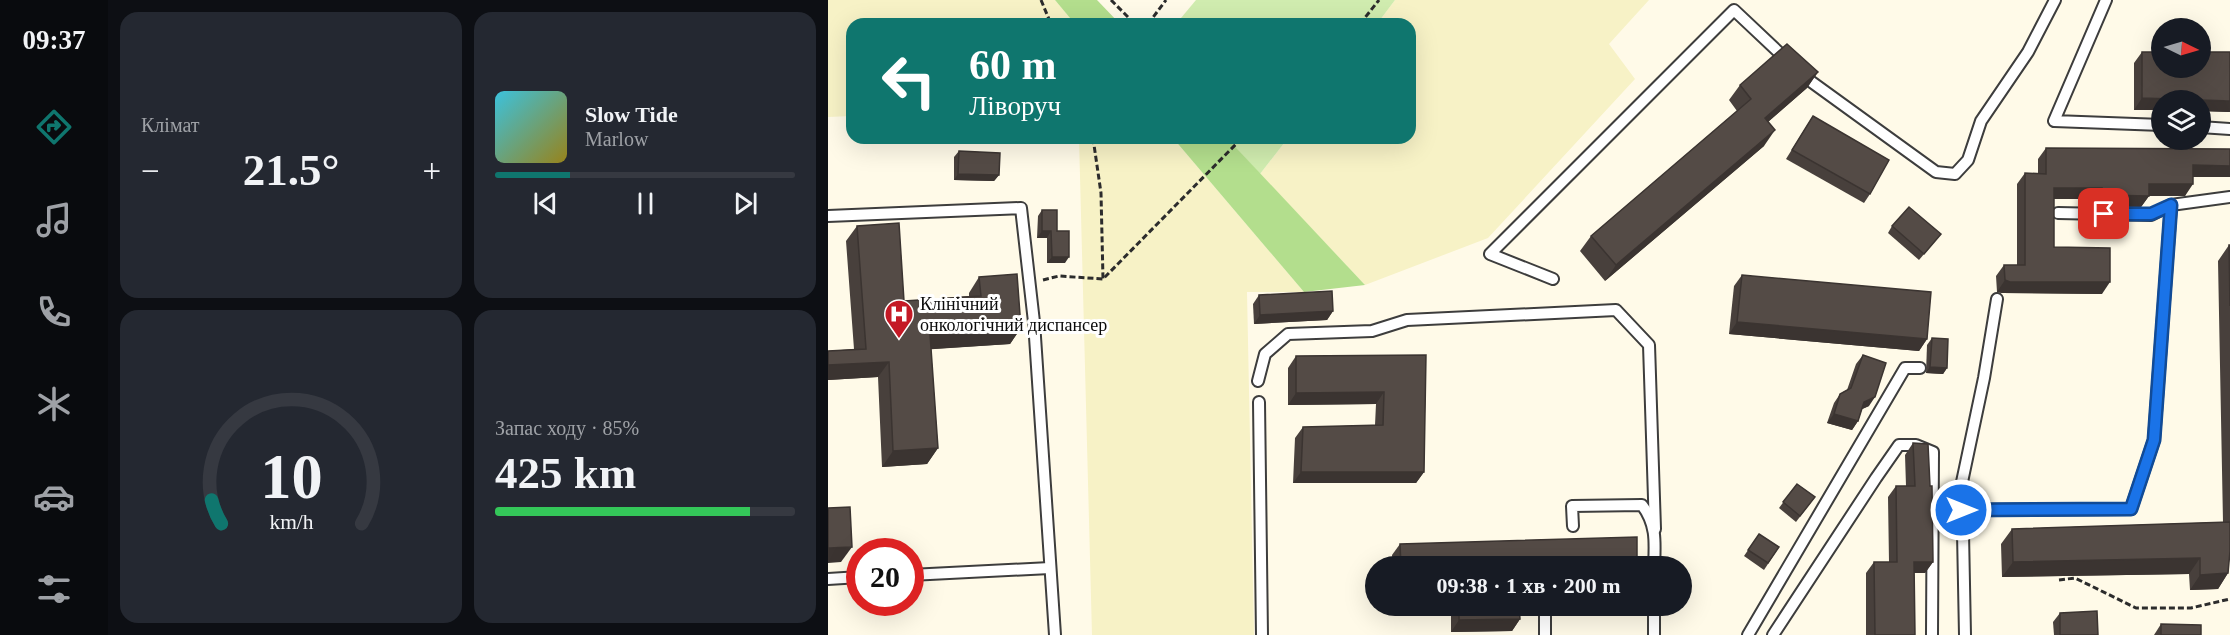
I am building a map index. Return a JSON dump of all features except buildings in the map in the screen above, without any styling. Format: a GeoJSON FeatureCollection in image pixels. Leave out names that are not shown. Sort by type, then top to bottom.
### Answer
{"type":"FeatureCollection","features":[{"type":"Feature","properties":{"kind":"lane"},"geometry":{"type":"LineString","coordinates":[[1553,279],[1490,254],[1734,9],[1802,74],[1936,172],[1955,174],[1968,160],[1982,121],[2028,52],[2055,0]]}},
{"type":"Feature","properties":{"kind":"lane"},"geometry":{"type":"LineString","coordinates":[[2106,0],[2054,121],[2151,125]]}},
{"type":"Feature","properties":{"kind":"lane"},"geometry":{"type":"LineString","coordinates":[[2211,128],[2230,129]]}},
{"type":"Feature","properties":{"kind":"lane"},"geometry":{"type":"LineString","coordinates":[[2058,213],[2151,214],[2171,205],[2230,197]]}},
{"type":"Feature","properties":{"kind":"lane"},"geometry":{"type":"LineString","coordinates":[[1961,510],[2131,509],[2154,440],[2171,205]]}},
{"type":"Feature","properties":{"kind":"lane"},"geometry":{"type":"LineString","coordinates":[[828,216],[1021,208],[1034,322],[1055,635]]}},
{"type":"Feature","properties":{"kind":"lane"},"geometry":{"type":"LineString","coordinates":[[1965,635],[1962,482],[1984,378],[1997,299]]}},
{"type":"Feature","properties":{"kind":"lane"},"geometry":{"type":"LineString","coordinates":[[1258,381],[1265,354],[1288,334],[1372,330],[1407,320],[1616,310],[1649,345],[1654,556]]}},
{"type":"Feature","properties":{"kind":"lane"},"geometry":{"type":"LineString","coordinates":[[1748,635],[1905,368],[1920,368]]}},
{"type":"Feature","properties":{"kind":"lane"},"geometry":{"type":"LineString","coordinates":[[1259,402],[1262,635]]}},
{"type":"Feature","properties":{"kind":"lane"},"geometry":{"type":"LineString","coordinates":[[1773,635],[1899,445],[1916,445],[1933,452],[1932,635]]}},
{"type":"Feature","properties":{"kind":"lane"},"geometry":{"type":"LineString","coordinates":[[1573,526],[1572,506],[1642,505],[1655,529]]}},
{"type":"Feature","properties":{"kind":"lane"},"geometry":{"type":"LineString","coordinates":[[924,574],[1050,567]]}},
{"type":"Feature","properties":{"kind":"lane"},"geometry":{"type":"LineString","coordinates":[[828,579],[846,578]]}},
{"type":"Feature","properties":{"kind":"lane"},"geometry":{"type":"LineString","coordinates":[[1545,616],[1545,635]]}},
{"type":"Feature","properties":{"kind":"lane"},"geometry":{"type":"LineString","coordinates":[[1654,616],[1654,635]]}},
{"type":"Feature","properties":{"kind":"path"},"geometry":{"type":"LineString","coordinates":[[1041,0],[1048,18]]}},
{"type":"Feature","properties":{"kind":"path"},"geometry":{"type":"LineString","coordinates":[[1111,0],[1129,18]]}},
{"type":"Feature","properties":{"kind":"path"},"geometry":{"type":"LineString","coordinates":[[1152,18],[1166,0]]}},
{"type":"Feature","properties":{"kind":"path"},"geometry":{"type":"LineString","coordinates":[[1365,18],[1379,0]]}},
{"type":"Feature","properties":{"kind":"path"},"geometry":{"type":"LineString","coordinates":[[1094,144],[1101,193],[1103,279]]}},
{"type":"Feature","properties":{"kind":"path"},"geometry":{"type":"LineString","coordinates":[[1030,284],[1059,276],[1103,279],[1236,144]]}},
{"type":"Feature","properties":{"kind":"path"},"geometry":{"type":"LineString","coordinates":[[2059,580],[2075,578],[2082,580],[2136,608],[2191,608],[2230,599]]}},
{"type":"Feature","properties":{"kind":"shaded area"},"geometry":{"type":"Polygon","coordinates":[[[828,0],[1055,0],[1070,18],[846,18],[846,116],[828,117],[828,0]]]}},
{"type":"Feature","properties":{"kind":"shaded area"},"geometry":{"type":"Polygon","coordinates":[[[1395,0],[1649,0],[1609,44],[1635,79],[1488,238],[1365,285],[1260,174],[1283,144],[1416,144],[1416,18],[1382,18],[1395,0]]]}},
{"type":"Feature","properties":{"kind":"shaded area"},"geometry":{"type":"Polygon","coordinates":[[[1079,144],[1178,144],[1304,292],[1247,292],[1254,635],[1092,635],[1079,144]]]}},
{"type":"Feature","properties":{"kind":"green space"},"geometry":{"type":"Polygon","coordinates":[[[1055,0],[1097,0],[1114,18],[1070,18],[1055,0]]]}},
{"type":"Feature","properties":{"kind":"green space"},"geometry":{"type":"Polygon","coordinates":[[[1196,0],[1395,0],[1382,18],[1181,18],[1196,0]]]}},
{"type":"Feature","properties":{"kind":"green space"},"geometry":{"type":"Polygon","coordinates":[[[1178,144],[1233,144],[1365,285],[1304,292],[1178,144]]]}},
{"type":"Feature","properties":{"kind":"green space"},"geometry":{"type":"Polygon","coordinates":[[[1232,144],[1283,144],[1260,174],[1232,144]]]}},
{"type":"Feature","properties":{"kind":"place","name":"Клінічний онкологічний диспансер"},"geometry":{"type":"Point","coordinates":[899,340]}},
{"type":"Feature","properties":{"kind":"route"},"geometry":{"type":"LineString","coordinates":[[1961,510],[2131,509],[2154,440],[2171,205],[2151,214],[2104,214]]}}]}
